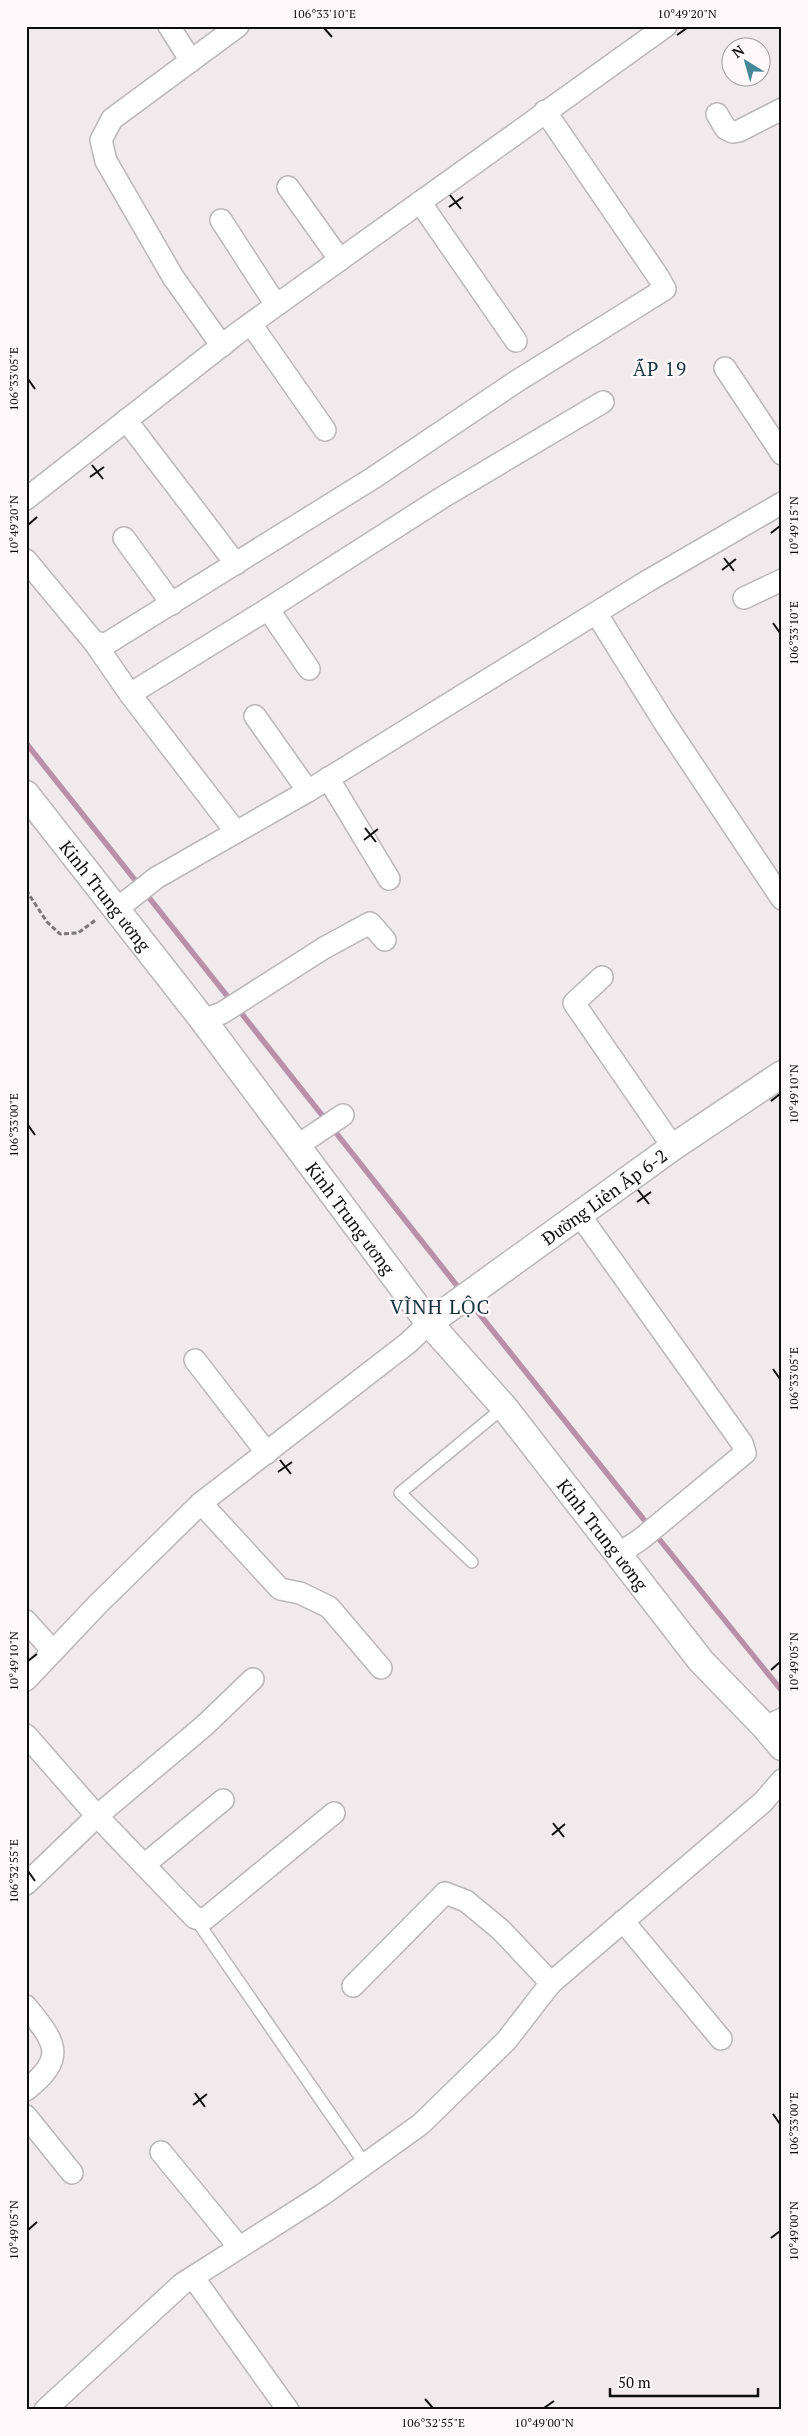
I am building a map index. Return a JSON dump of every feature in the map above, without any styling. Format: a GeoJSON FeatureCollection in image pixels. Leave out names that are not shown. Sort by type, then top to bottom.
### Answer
{"type":"FeatureCollection","features":[{"type":"Feature","properties":{"kind":"street"},"geometry":{"type":"LineString","coordinates":[[168,26],[191,61]]}},
{"type":"Feature","properties":{"kind":"street"},"geometry":{"type":"LineString","coordinates":[[222,346],[173,276],[106,160],[101,140],[112,119],[238,26]]}},
{"type":"Feature","properties":{"kind":"street"},"geometry":{"type":"LineString","coordinates":[[26,499],[276,305],[666,26]]}},
{"type":"Feature","properties":{"kind":"street"},"geometry":{"type":"LineString","coordinates":[[717,114],[726,129],[733,132],[739,131],[782,109]]}},
{"type":"Feature","properties":{"kind":"street"},"geometry":{"type":"LineString","coordinates":[[94,642],[106,644],[172,604],[373,478],[518,382],[665,289],[545,112]]}},
{"type":"Feature","properties":{"kind":"street"},"geometry":{"type":"LineString","coordinates":[[288,187],[340,260]]}},
{"type":"Feature","properties":{"kind":"street"},"geometry":{"type":"LineString","coordinates":[[420,202],[516,341]]}},
{"type":"Feature","properties":{"kind":"street"},"geometry":{"type":"LineString","coordinates":[[221,220],[276,305]]}},
{"type":"Feature","properties":{"kind":"street"},"geometry":{"type":"LineString","coordinates":[[252,324],[325,430]]}},
{"type":"Feature","properties":{"kind":"street"},"geometry":{"type":"LineString","coordinates":[[725,368],[782,454]]}},
{"type":"Feature","properties":{"kind":"street"},"geometry":{"type":"LineString","coordinates":[[130,694],[268,609],[443,497],[603,402]]}},
{"type":"Feature","properties":{"kind":"street"},"geometry":{"type":"LineString","coordinates":[[126,420],[236,564]]}},
{"type":"Feature","properties":{"kind":"street"},"geometry":{"type":"LineString","coordinates":[[120,904],[156,878],[308,791],[596,613],[782,503]]}},
{"type":"Feature","properties":{"kind":"street"},"geometry":{"type":"LineString","coordinates":[[124,538],[172,604]]}},
{"type":"Feature","properties":{"kind":"street"},"geometry":{"type":"LineString","coordinates":[[26,560],[94,642],[130,694],[236,832]]}},
{"type":"Feature","properties":{"kind":"street"},"geometry":{"type":"LineString","coordinates":[[744,598],[782,580]]}},
{"type":"Feature","properties":{"kind":"street"},"geometry":{"type":"LineString","coordinates":[[268,609],[309,669]]}},
{"type":"Feature","properties":{"kind":"street"},"geometry":{"type":"LineString","coordinates":[[596,613],[664,722],[782,900]]}},
{"type":"Feature","properties":{"kind":"street"},"geometry":{"type":"LineString","coordinates":[[255,716],[308,791]]}},
{"type":"Feature","properties":{"kind":"street"},"geometry":{"type":"LineString","coordinates":[[328,778],[389,879]]}},
{"type":"Feature","properties":{"kind":"street","name":"Kinh Trung ương"},"geometry":{"type":"LineString","coordinates":[[26,794],[213,1016],[297,1146],[437,1317],[617,1555],[701,1661],[774,1723],[782,1747]]}},
{"type":"Feature","properties":{"kind":"street"},"geometry":{"type":"LineString","coordinates":[[213,1016],[324,948],[370,923],[385,940]]}},
{"type":"Feature","properties":{"kind":"street"},"geometry":{"type":"LineString","coordinates":[[602,977],[574,1003],[673,1147]]}},
{"type":"Feature","properties":{"kind":"street","name":"Đường Liên Ấp 6-2"},"geometry":{"type":"LineString","coordinates":[[437,1317],[673,1147],[782,1074]]}},
{"type":"Feature","properties":{"kind":"street"},"geometry":{"type":"LineString","coordinates":[[297,1146],[343,1114]]}},
{"type":"Feature","properties":{"kind":"street"},"geometry":{"type":"LineString","coordinates":[[578,1214],[743,1448],[744,1453],[641,1539],[617,1555]]}},
{"type":"Feature","properties":{"kind":"street"},"geometry":{"type":"LineString","coordinates":[[26,1680],[201,1503],[408,1343],[437,1317]]}},
{"type":"Feature","properties":{"kind":"street"},"geometry":{"type":"LineString","coordinates":[[195,1360],[267,1453]]}},
{"type":"Feature","properties":{"kind":"street"},"geometry":{"type":"LineString","coordinates":[[201,1503],[280,1590],[300,1593],[329,1607],[382,1668]]}},
{"type":"Feature","properties":{"kind":"street"},"geometry":{"type":"LineString","coordinates":[[26,1622],[53,1651]]}},
{"type":"Feature","properties":{"kind":"street"},"geometry":{"type":"LineString","coordinates":[[26,1884],[97,1816],[204,1726],[254,1679]]}},
{"type":"Feature","properties":{"kind":"street"},"geometry":{"type":"LineString","coordinates":[[26,1735],[97,1816],[195,1918],[206,1920],[334,1813]]}},
{"type":"Feature","properties":{"kind":"street"},"geometry":{"type":"LineString","coordinates":[[45,2410],[182,2284],[322,2194],[428,2117],[506,2041],[551,1984],[763,1802],[782,1780]]}},
{"type":"Feature","properties":{"kind":"street"},"geometry":{"type":"LineString","coordinates":[[144,1865],[223,1800]]}},
{"type":"Feature","properties":{"kind":"street"},"geometry":{"type":"LineString","coordinates":[[353,1986],[446,1893],[466,1900],[501,1930],[551,1984]]}},
{"type":"Feature","properties":{"kind":"street"},"geometry":{"type":"LineString","coordinates":[[623,1921],[721,2040]]}},
{"type":"Feature","properties":{"kind":"street"},"geometry":{"type":"LineString","coordinates":[[26,2006],[46,2031],[52,2048],[52,2058],[46,2074],[26,2090]]}},
{"type":"Feature","properties":{"kind":"street"},"geometry":{"type":"LineString","coordinates":[[26,2116],[72,2173]]}},
{"type":"Feature","properties":{"kind":"street"},"geometry":{"type":"LineString","coordinates":[[161,2152],[239,2247]]}},
{"type":"Feature","properties":{"kind":"street"},"geometry":{"type":"LineString","coordinates":[[193,2277],[288,2410]]}},
{"type":"Feature","properties":{"kind":"lane"},"geometry":{"type":"LineString","coordinates":[[472,1562],[400,1492],[504,1407]]}},
{"type":"Feature","properties":{"kind":"lane"},"geometry":{"type":"LineString","coordinates":[[195,1918],[364,2164]]}},
{"type":"Feature","properties":{"kind":"path"},"geometry":{"type":"LineString","coordinates":[[26,890],[47,922],[60,934],[78,933],[120,904]]}},
{"type":"Feature","properties":{"kind":"waterway"},"geometry":{"type":"LineString","coordinates":[[26,743],[232,1002]]}},
{"type":"Feature","properties":{"kind":"waterway"},"geometry":{"type":"LineString","coordinates":[[238,1009],[462,1292]]}},
{"type":"Feature","properties":{"kind":"waterway"},"geometry":{"type":"LineString","coordinates":[[469,1301],[649,1526]]}},
{"type":"Feature","properties":{"kind":"waterway"},"geometry":{"type":"LineString","coordinates":[[655,1534],[782,1691]]}},
{"type":"Feature","properties":{"kind":"district","name":"ẤP 19"},"geometry":{"type":"Point","coordinates":[660,368]}},
{"type":"Feature","properties":{"kind":"district","name":"VĨNH LỘC"},"geometry":{"type":"Point","coordinates":[440,1306]}}]}
